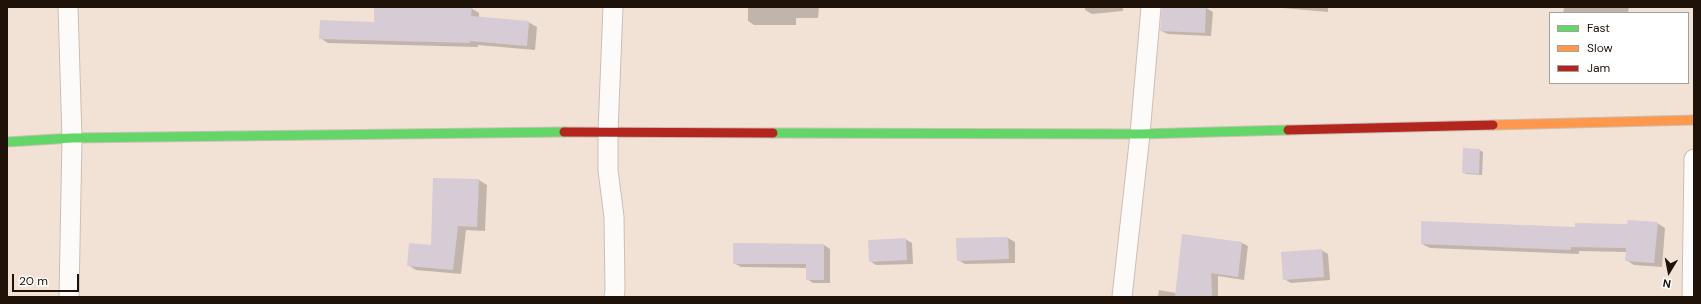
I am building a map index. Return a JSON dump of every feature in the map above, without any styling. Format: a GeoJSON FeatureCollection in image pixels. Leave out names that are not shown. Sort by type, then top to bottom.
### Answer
{"type":"FeatureCollection","features":[{"type":"Feature","properties":{"kind":"street"},"geometry":{"type":"LineString","coordinates":[[68,7],[72,138],[69,297]]}},
{"type":"Feature","properties":{"kind":"street"},"geometry":{"type":"LineString","coordinates":[[612,7],[608,170],[614,217],[615,295]]}},
{"type":"Feature","properties":{"kind":"street"},"geometry":{"type":"LineString","coordinates":[[1122,297],[1140,134],[1151,7]]}},
{"type":"Feature","properties":{"kind":"street"},"geometry":{"type":"LineString","coordinates":[[7,142],[72,138],[608,132],[1140,134],[1694,120]]}},
{"type":"Feature","properties":{"kind":"street"},"geometry":{"type":"LineString","coordinates":[[1692,297],[1694,159]]}},
{"type":"Feature","properties":{"kind":"building"},"geometry":{"type":"Polygon","coordinates":[[[374,7],[472,7],[471,16],[529,21],[527,46],[470,41],[470,43],[319,39],[320,20],[374,22],[374,7]]]}},
{"type":"Feature","properties":{"kind":"building"},"geometry":{"type":"Polygon","coordinates":[[[1162,7],[1206,7],[1205,33],[1160,31],[1162,7]]]}},
{"type":"Feature","properties":{"kind":"building"},"geometry":{"type":"Polygon","coordinates":[[[1463,148],[1480,149],[1479,174],[1462,173],[1463,148]]]}},
{"type":"Feature","properties":{"kind":"building"},"geometry":{"type":"Polygon","coordinates":[[[433,178],[479,179],[477,227],[458,226],[453,270],[407,266],[409,243],[431,245],[433,178]]]}},
{"type":"Feature","properties":{"kind":"building"},"geometry":{"type":"Polygon","coordinates":[[[1628,220],[1658,222],[1654,263],[1625,261],[1626,248],[1571,247],[1571,250],[1421,244],[1421,221],[1575,227],[1575,223],[1627,224],[1628,220]]]}},
{"type":"Feature","properties":{"kind":"building"},"geometry":{"type":"Polygon","coordinates":[[[1182,234],[1242,242],[1238,277],[1211,273],[1212,297],[1175,297],[1182,234]]]}},
{"type":"Feature","properties":{"kind":"building"},"geometry":{"type":"Polygon","coordinates":[[[1008,237],[1009,259],[957,261],[956,238],[1008,237]]]}},
{"type":"Feature","properties":{"kind":"building"},"geometry":{"type":"Polygon","coordinates":[[[906,238],[907,260],[869,262],[868,240],[906,238]]]}},
{"type":"Feature","properties":{"kind":"building"},"geometry":{"type":"Polygon","coordinates":[[[733,243],[824,244],[824,280],[806,280],[806,264],[733,264],[733,243]]]}},
{"type":"Feature","properties":{"kind":"building"},"geometry":{"type":"Polygon","coordinates":[[[1322,249],[1324,277],[1283,280],[1281,252],[1322,249]]]}},
{"type":"Feature","properties":{"kind":"traffic: fast"},"geometry":{"type":"LineString","coordinates":[[773,133],[1140,134],[1288,130]]}},
{"type":"Feature","properties":{"kind":"traffic: fast"},"geometry":{"type":"LineString","coordinates":[[7,142],[72,138],[564,132]]}},
{"type":"Feature","properties":{"kind":"traffic: slow"},"geometry":{"type":"LineString","coordinates":[[1493,125],[1694,120]]}},
{"type":"Feature","properties":{"kind":"traffic: jam"},"geometry":{"type":"LineString","coordinates":[[1288,130],[1493,125]]}},
{"type":"Feature","properties":{"kind":"traffic: jam"},"geometry":{"type":"LineString","coordinates":[[564,132],[773,133]]}}]}
